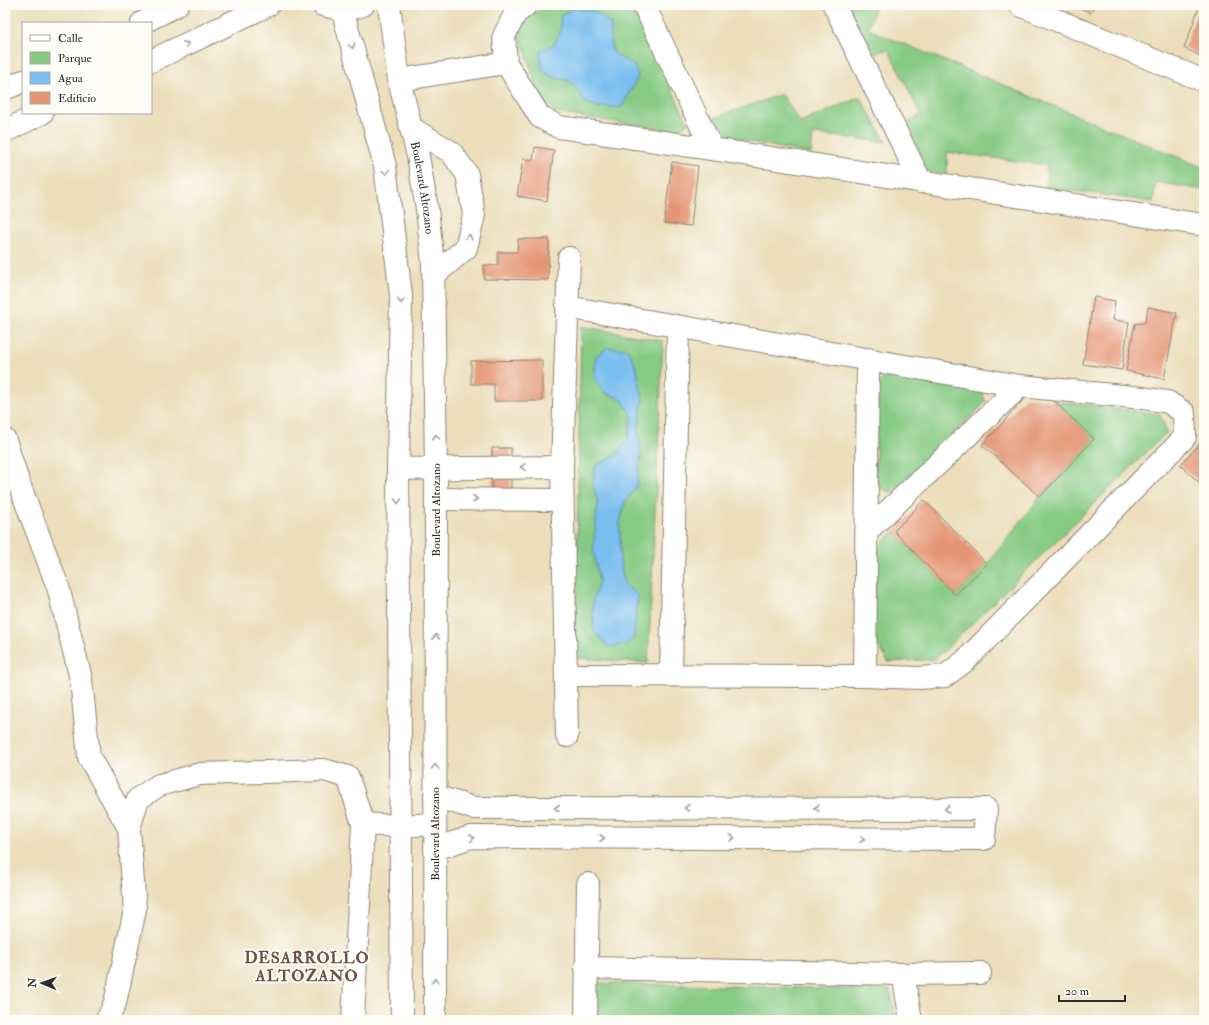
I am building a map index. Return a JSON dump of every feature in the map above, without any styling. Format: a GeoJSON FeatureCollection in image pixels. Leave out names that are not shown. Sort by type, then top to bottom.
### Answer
{"type":"FeatureCollection","features":[{"type":"Feature","properties":{"kind":"street"},"geometry":{"type":"LineString","coordinates":[[144,22],[177,5]]}},
{"type":"Feature","properties":{"kind":"street"},"geometry":{"type":"LineString","coordinates":[[152,61],[268,5]]}},
{"type":"Feature","properties":{"kind":"street","name":"Boulevard Altozano"},"geometry":{"type":"LineString","coordinates":[[388,5],[399,80],[418,156],[427,209],[434,275],[436,469],[435,1020]]}},
{"type":"Feature","properties":{"kind":"street"},"geometry":{"type":"LineString","coordinates":[[526,5],[515,14],[504,36],[506,63],[540,116],[559,127],[712,149],[1204,225]]}},
{"type":"Feature","properties":{"kind":"street"},"geometry":{"type":"LineString","coordinates":[[644,5],[712,149]]}},
{"type":"Feature","properties":{"kind":"street"},"geometry":{"type":"LineString","coordinates":[[834,5],[921,182]]}},
{"type":"Feature","properties":{"kind":"street"},"geometry":{"type":"LineString","coordinates":[[1020,5],[1204,81]]}},
{"type":"Feature","properties":{"kind":"street"},"geometry":{"type":"LineString","coordinates":[[343,6],[385,166],[401,295],[398,469],[402,1020]]}},
{"type":"Feature","properties":{"kind":"street"},"geometry":{"type":"LineString","coordinates":[[399,80],[506,63]]}},
{"type":"Feature","properties":{"kind":"street"},"geometry":{"type":"LineString","coordinates":[[5,88],[22,81]]}},
{"type":"Feature","properties":{"kind":"street"},"geometry":{"type":"LineString","coordinates":[[5,131],[40,114]]}},
{"type":"Feature","properties":{"kind":"street"},"geometry":{"type":"LineString","coordinates":[[411,128],[451,152],[468,174],[474,215],[466,248],[434,275]]}},
{"type":"Feature","properties":{"kind":"street"},"geometry":{"type":"LineString","coordinates":[[567,736],[562,466],[569,258]]}},
{"type":"Feature","properties":{"kind":"street"},"geometry":{"type":"LineString","coordinates":[[566,675],[865,676],[920,678],[945,676],[965,661],[1184,437],[1184,413],[1168,402],[1143,398],[1020,386],[568,307]]}},
{"type":"Feature","properties":{"kind":"street"},"geometry":{"type":"LineString","coordinates":[[671,675],[678,327]]}},
{"type":"Feature","properties":{"kind":"street"},"geometry":{"type":"LineString","coordinates":[[865,676],[868,359]]}},
{"type":"Feature","properties":{"kind":"street"},"geometry":{"type":"LineString","coordinates":[[867,531],[1020,386]]}},
{"type":"Feature","properties":{"kind":"street"},"geometry":{"type":"LineString","coordinates":[[5,440],[18,481],[58,587],[81,679],[89,757],[128,828],[135,910],[116,1003],[107,1020]]}},
{"type":"Feature","properties":{"kind":"street"},"geometry":{"type":"LineString","coordinates":[[398,469],[562,466]]}},
{"type":"Feature","properties":{"kind":"street"},"geometry":{"type":"LineString","coordinates":[[436,499],[562,500]]}},
{"type":"Feature","properties":{"kind":"street"},"geometry":{"type":"LineString","coordinates":[[128,828],[138,799],[159,785],[200,774],[324,770],[348,777],[363,824],[353,1020]]}},
{"type":"Feature","properties":{"kind":"street"},"geometry":{"type":"LineString","coordinates":[[435,796],[473,808],[986,809],[984,839],[471,837],[435,849]]}},
{"type":"Feature","properties":{"kind":"street"},"geometry":{"type":"LineString","coordinates":[[363,824],[400,826],[435,824]]}},
{"type":"Feature","properties":{"kind":"street"},"geometry":{"type":"LineString","coordinates":[[586,1020],[588,884]]}},
{"type":"Feature","properties":{"kind":"street"},"geometry":{"type":"LineString","coordinates":[[586,968],[903,974],[980,973]]}},
{"type":"Feature","properties":{"kind":"street"},"geometry":{"type":"LineString","coordinates":[[903,974],[912,1020]]}},
{"type":"Feature","properties":{"kind":"green space"},"geometry":{"type":"Polygon","coordinates":[[[551,5],[631,5],[688,123],[676,131],[556,113],[540,97],[519,32],[526,17],[551,5]]]}},
{"type":"Feature","properties":{"kind":"green space"},"geometry":{"type":"Polygon","coordinates":[[[845,5],[876,5],[868,29],[1204,168],[1204,190],[1156,182],[1153,202],[1046,187],[1047,165],[947,152],[947,175],[922,170],[904,125],[921,115],[888,49],[870,55],[845,5]]]}},
{"type":"Feature","properties":{"kind":"green space"},"geometry":{"type":"Polygon","coordinates":[[[782,94],[800,123],[860,97],[886,142],[813,134],[811,154],[722,136],[714,118],[782,94]]]}},
{"type":"Feature","properties":{"kind":"green space"},"geometry":{"type":"Polygon","coordinates":[[[581,326],[663,341],[648,663],[575,658],[581,326]]]}},
{"type":"Feature","properties":{"kind":"green space"},"geometry":{"type":"Polygon","coordinates":[[[888,373],[980,388],[986,402],[892,492],[875,487],[878,384],[888,373]]]}},
{"type":"Feature","properties":{"kind":"green space"},"geometry":{"type":"Polygon","coordinates":[[[1054,401],[1160,414],[1167,432],[936,659],[888,662],[873,635],[878,548],[894,531],[956,595],[987,564],[1040,497],[1094,440],[1054,401]]]}},
{"type":"Feature","properties":{"kind":"green space"},"geometry":{"type":"Polygon","coordinates":[[[597,983],[890,990],[896,1020],[598,1020],[597,983]]]}},
{"type":"Feature","properties":{"kind":"water"},"geometry":{"type":"Polygon","coordinates":[[[573,8],[595,12],[611,24],[611,46],[615,54],[634,65],[638,76],[622,107],[599,107],[584,102],[579,92],[569,81],[552,77],[542,70],[540,51],[555,44],[561,29],[560,17],[573,8]]]}},
{"type":"Feature","properties":{"kind":"water"},"geometry":{"type":"Polygon","coordinates":[[[607,348],[628,349],[637,369],[643,400],[638,429],[641,454],[637,486],[625,502],[620,524],[620,561],[624,585],[638,595],[634,637],[626,645],[608,646],[593,630],[593,600],[599,581],[593,550],[598,502],[593,485],[595,466],[616,456],[628,439],[632,416],[622,400],[604,392],[595,379],[595,357],[607,348]]]}},
{"type":"Feature","properties":{"kind":"building"},"geometry":{"type":"Polygon","coordinates":[[[1073,5],[1095,5],[1091,13],[1073,5]]]}},
{"type":"Feature","properties":{"kind":"building"},"geometry":{"type":"Polygon","coordinates":[[[1200,5],[1204,5],[1204,48],[1200,56],[1184,48],[1200,5]]]}},
{"type":"Feature","properties":{"kind":"building"},"geometry":{"type":"Polygon","coordinates":[[[535,147],[554,150],[547,201],[517,196],[523,159],[533,160],[535,147]]]}},
{"type":"Feature","properties":{"kind":"building"},"geometry":{"type":"Polygon","coordinates":[[[672,162],[698,166],[691,226],[664,223],[672,162]]]}},
{"type":"Feature","properties":{"kind":"building"},"geometry":{"type":"Polygon","coordinates":[[[518,239],[549,239],[548,280],[484,279],[484,265],[498,266],[498,252],[517,252],[518,239]]]}},
{"type":"Feature","properties":{"kind":"building"},"geometry":{"type":"Polygon","coordinates":[[[1094,297],[1115,301],[1113,320],[1129,322],[1122,370],[1083,364],[1094,297]]]}},
{"type":"Feature","properties":{"kind":"building"},"geometry":{"type":"Polygon","coordinates":[[[1148,307],[1177,313],[1164,379],[1126,371],[1135,324],[1145,323],[1148,307]]]}},
{"type":"Feature","properties":{"kind":"building"},"geometry":{"type":"Polygon","coordinates":[[[542,360],[542,401],[494,401],[494,384],[471,384],[471,361],[542,360]]]}},
{"type":"Feature","properties":{"kind":"building"},"geometry":{"type":"Polygon","coordinates":[[[1026,397],[1054,401],[1094,439],[1040,497],[982,445],[1026,397]]]}},
{"type":"Feature","properties":{"kind":"building"},"geometry":{"type":"Polygon","coordinates":[[[1204,439],[1204,487],[1180,465],[1204,439]]]}},
{"type":"Feature","properties":{"kind":"building"},"geometry":{"type":"Polygon","coordinates":[[[492,448],[511,448],[511,509],[492,509],[492,448]]]}},
{"type":"Feature","properties":{"kind":"building"},"geometry":{"type":"Polygon","coordinates":[[[924,500],[987,564],[955,595],[894,531],[924,500]]]}},
{"type":"Feature","properties":{"kind":"district","name":"DESARROLLO ALTOZANO"},"geometry":{"type":"Point","coordinates":[307,967]}}]}
